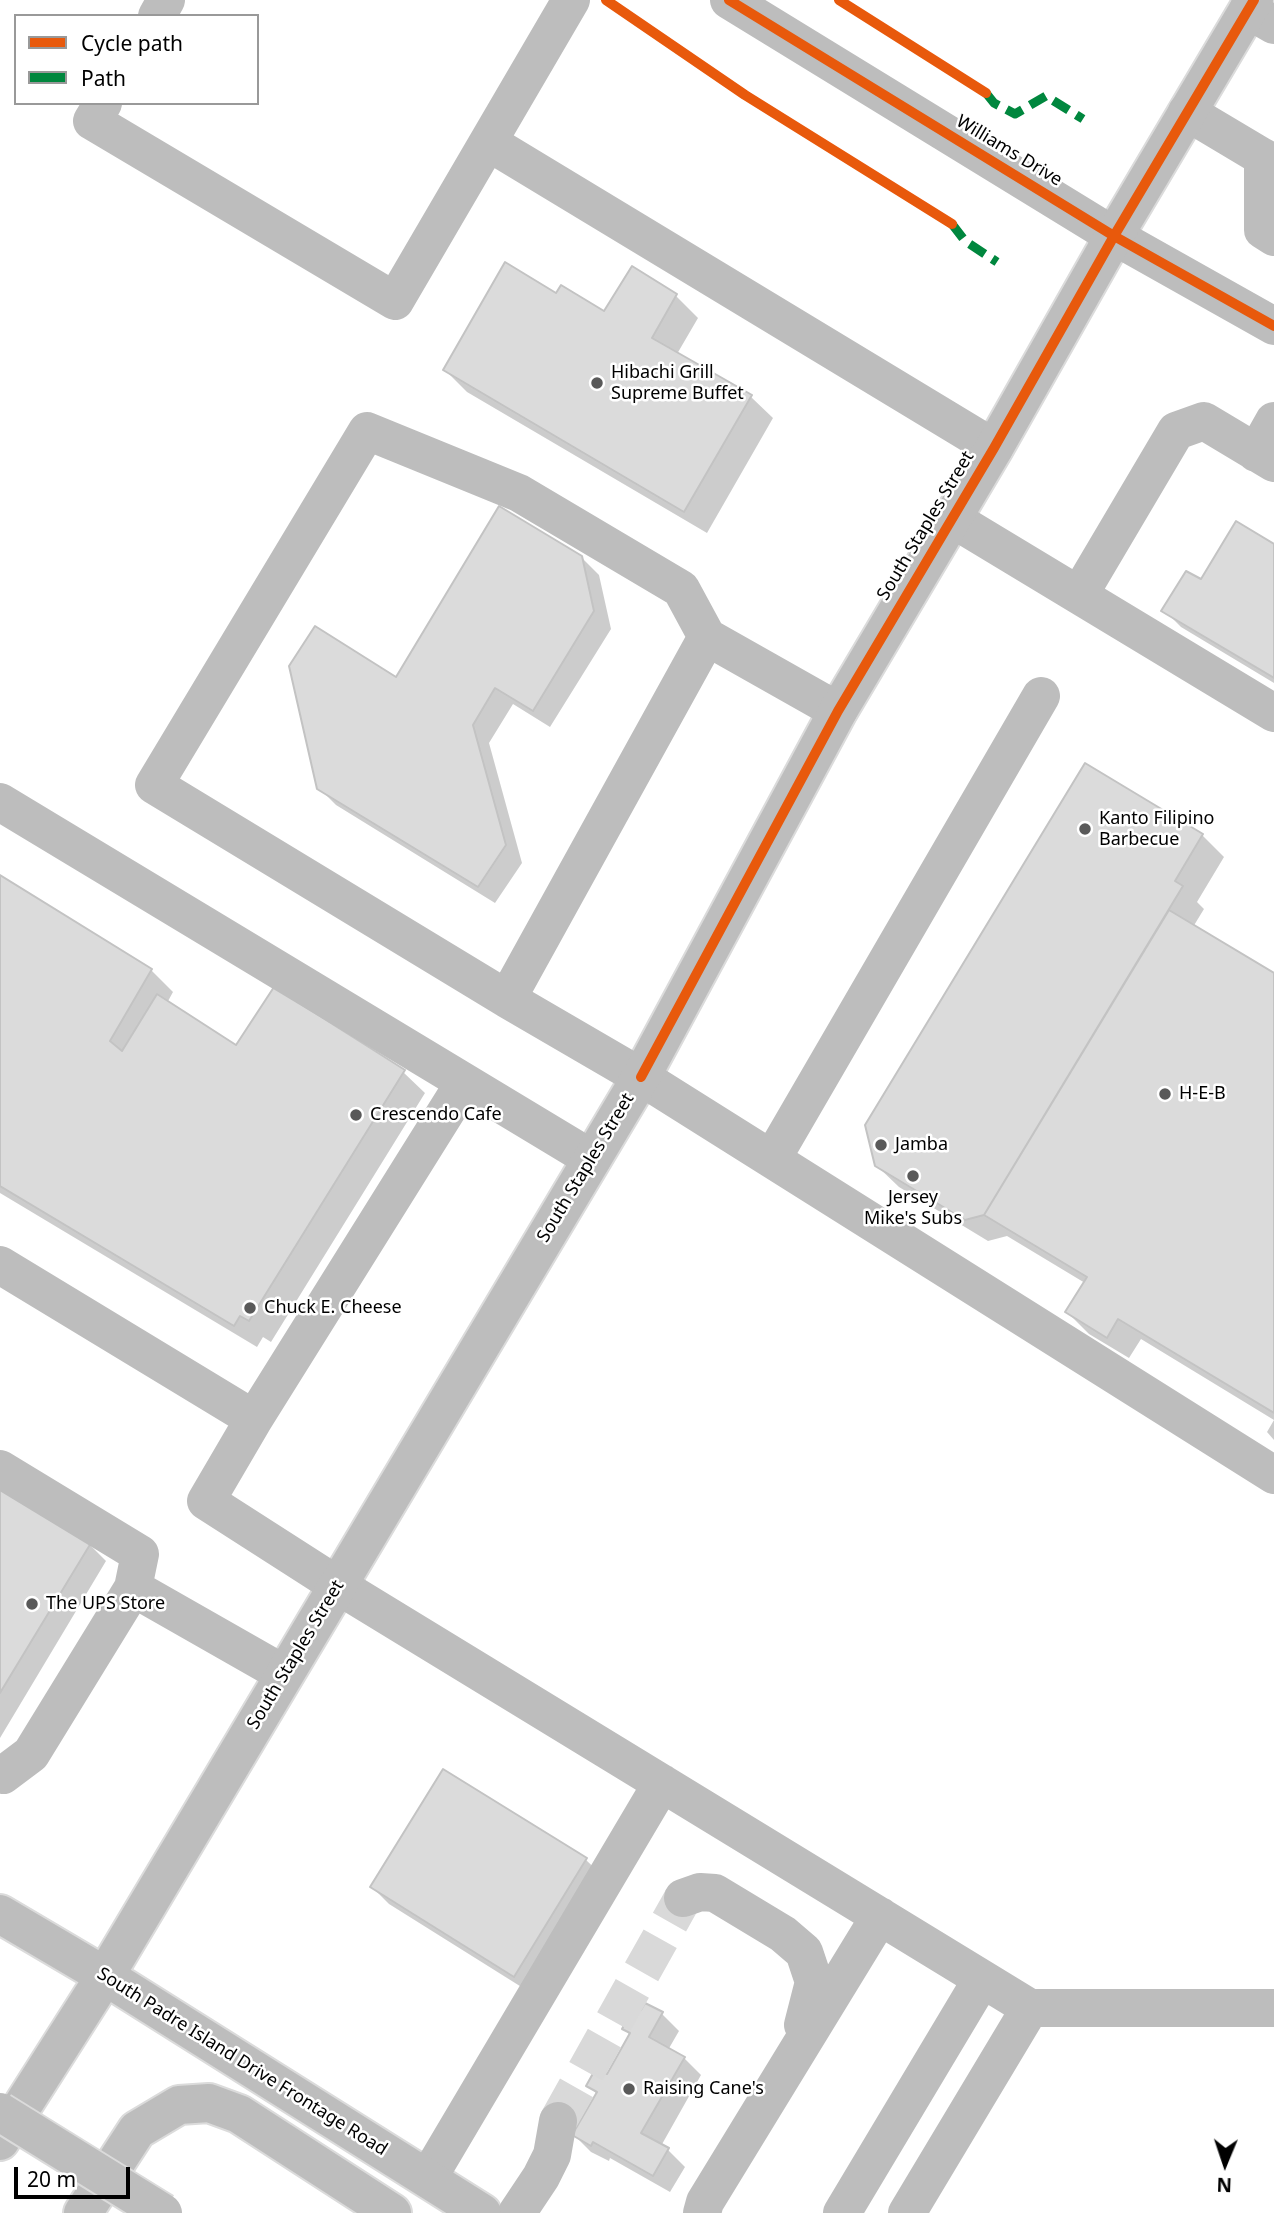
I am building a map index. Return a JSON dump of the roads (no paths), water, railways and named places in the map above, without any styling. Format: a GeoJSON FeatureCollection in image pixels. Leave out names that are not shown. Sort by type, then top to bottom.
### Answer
{"type":"FeatureCollection","features":[{"type":"Feature","properties":{"kind":"main road"},"geometry":{"type":"LineString","coordinates":[[102,105],[92,121],[395,301],[571,0]]}},
{"type":"Feature","properties":{"kind":"main road","name":"Williams Drive"},"geometry":{"type":"LineString","coordinates":[[729,0],[1114,236],[1274,326]]}},
{"type":"Feature","properties":{"kind":"main road","name":"South Staples Street"},"geometry":{"type":"LineString","coordinates":[[0,2141],[105,1976],[640,1077],[838,711],[994,448],[1187,112],[1259,12]]}},
{"type":"Feature","properties":{"kind":"main road"},"geometry":{"type":"LineString","coordinates":[[1187,112],[1269,160],[1263,230],[1274,237]]}},
{"type":"Feature","properties":{"kind":"main road"},"geometry":{"type":"LineString","coordinates":[[488,142],[994,448]]}},
{"type":"Feature","properties":{"kind":"main road"},"geometry":{"type":"LineString","coordinates":[[1079,595],[1176,431],[1204,421],[1268,446]]}},
{"type":"Feature","properties":{"kind":"main road"},"geometry":{"type":"LineString","coordinates":[[838,711],[708,636],[681,589],[519,493],[367,431],[154,785],[640,1077],[1274,1475]]}},
{"type":"Feature","properties":{"kind":"main road"},"geometry":{"type":"LineString","coordinates":[[951,518],[1274,713]]}},
{"type":"Feature","properties":{"kind":"main road"},"geometry":{"type":"LineString","coordinates":[[507,999],[708,636]]}},
{"type":"Feature","properties":{"kind":"main road"},"geometry":{"type":"LineString","coordinates":[[772,1159],[1041,696]]}},
{"type":"Feature","properties":{"kind":"main road"},"geometry":{"type":"LineString","coordinates":[[0,802],[592,1159]]}},
{"type":"Feature","properties":{"kind":"main road"},"geometry":{"type":"LineString","coordinates":[[464,1083],[254,1419],[206,1501],[337,1585],[1030,2008],[1274,2008]]}},
{"type":"Feature","properties":{"kind":"main road"},"geometry":{"type":"LineString","coordinates":[[0,1265],[254,1419]]}},
{"type":"Feature","properties":{"kind":"main road"},"geometry":{"type":"LineString","coordinates":[[0,1469],[140,1554],[133,1588],[31,1755],[4,1775],[0,1774]]}},
{"type":"Feature","properties":{"kind":"main road"},"geometry":{"type":"LineString","coordinates":[[133,1588],[285,1674]]}},
{"type":"Feature","properties":{"kind":"main road"},"geometry":{"type":"LineString","coordinates":[[428,2178],[662,1783]]}},
{"type":"Feature","properties":{"kind":"main road"},"geometry":{"type":"LineString","coordinates":[[683,1898],[700,1892],[715,1893],[783,1934],[804,1952],[814,1982],[797,2051]]}},
{"type":"Feature","properties":{"kind":"main road","name":"South Padre Island Drive Frontage Road"},"geometry":{"type":"LineString","coordinates":[[0,1914],[105,1976],[482,2213]]}},
{"type":"Feature","properties":{"kind":"main road"},"geometry":{"type":"LineString","coordinates":[[702,2213],[705,2202],[880,1916]]}},
{"type":"Feature","properties":{"kind":"main road"},"geometry":{"type":"LineString","coordinates":[[842,2213],[982,1979]]}},
{"type":"Feature","properties":{"kind":"main road"},"geometry":{"type":"LineString","coordinates":[[907,2213],[1030,2008]]}},
{"type":"Feature","properties":{"kind":"main road"},"geometry":{"type":"LineString","coordinates":[[83,2213],[137,2130],[179,2105],[209,2103],[239,2114],[392,2213]]}},
{"type":"Feature","properties":{"kind":"main road"},"geometry":{"type":"LineString","coordinates":[[0,2112],[163,2213]]}},
{"type":"Feature","properties":{"kind":"main road"},"geometry":{"type":"LineString","coordinates":[[517,2213],[552,2155],[558,2121]]}},
{"type":"Feature","properties":{"kind":"tunnel"},"geometry":{"type":"LineString","coordinates":[[558,2121],[683,1898]]}},
{"type":"Feature","properties":{"kind":"place","name":"Hibachi Grill Supreme Buffet"},"geometry":{"type":"Point","coordinates":[597,383]}},
{"type":"Feature","properties":{"kind":"place","name":"Kanto Filipino Barbecue"},"geometry":{"type":"Point","coordinates":[1085,829]}},
{"type":"Feature","properties":{"kind":"place","name":"H-E-B"},"geometry":{"type":"Point","coordinates":[1165,1094]}},
{"type":"Feature","properties":{"kind":"place","name":"Crescendo Cafe"},"geometry":{"type":"Point","coordinates":[356,1115]}},
{"type":"Feature","properties":{"kind":"place","name":"Jamba"},"geometry":{"type":"Point","coordinates":[881,1145]}},
{"type":"Feature","properties":{"kind":"place","name":"Jersey Mike's Subs"},"geometry":{"type":"Point","coordinates":[913,1176]}},
{"type":"Feature","properties":{"kind":"place","name":"Chuck E. Cheese"},"geometry":{"type":"Point","coordinates":[250,1308]}},
{"type":"Feature","properties":{"kind":"place","name":"The UPS Store"},"geometry":{"type":"Point","coordinates":[32,1604]}},
{"type":"Feature","properties":{"kind":"place","name":"Raising Cane's"},"geometry":{"type":"Point","coordinates":[629,2089]}}]}
